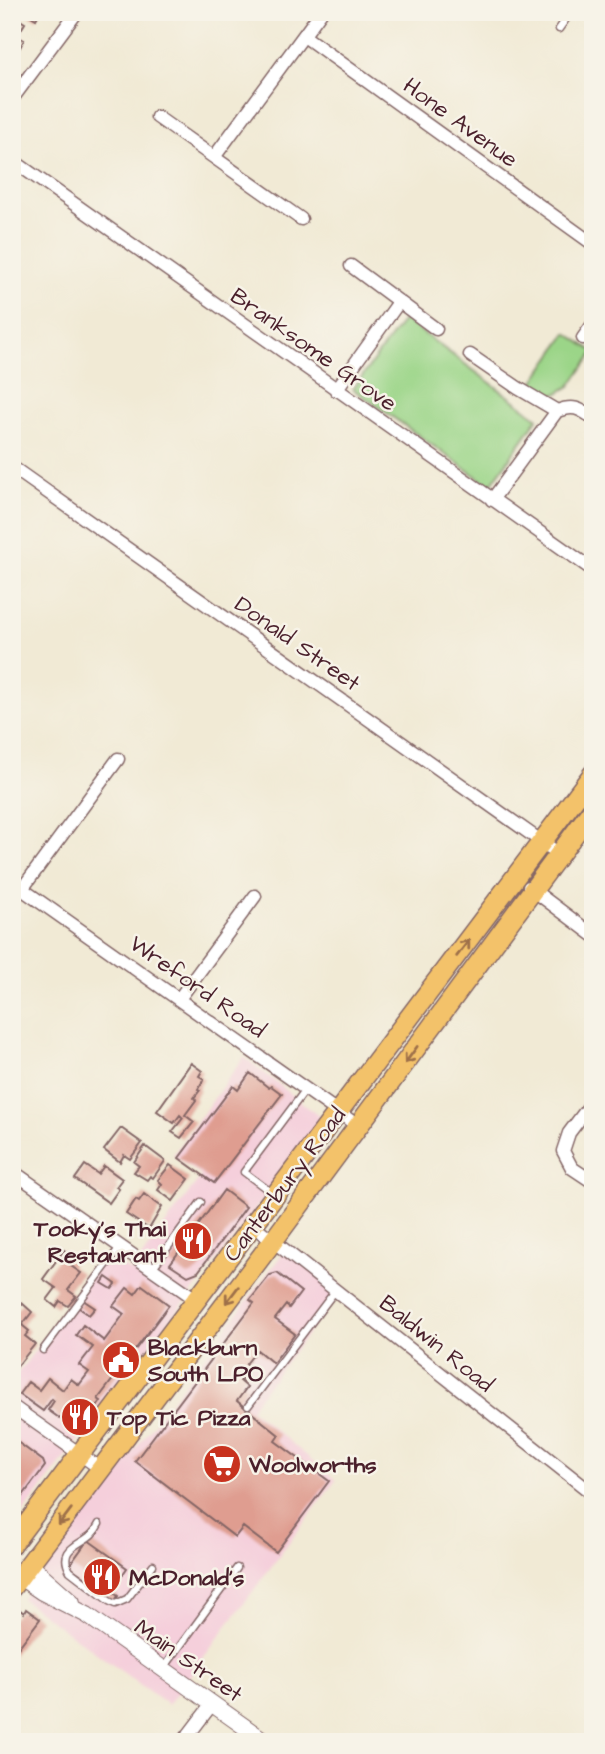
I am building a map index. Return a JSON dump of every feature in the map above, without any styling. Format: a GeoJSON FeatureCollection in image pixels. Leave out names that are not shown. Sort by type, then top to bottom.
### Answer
{"type":"FeatureCollection","features":[{"type":"Feature","properties":{"kind":"main road","name":"Canterbury Road"},"geometry":{"type":"LineString","coordinates":[[12,1544],[593,774]]}},
{"type":"Feature","properties":{"kind":"main road","name":"Canterbury Road"},"geometry":{"type":"LineString","coordinates":[[17,1571],[101,1469],[593,809]]}},
{"type":"Feature","properties":{"kind":"street"},"geometry":{"type":"LineString","coordinates":[[12,99],[77,12]]}},
{"type":"Feature","properties":{"kind":"street"},"geometry":{"type":"LineString","coordinates":[[215,156],[321,12]]}},
{"type":"Feature","properties":{"kind":"street","name":"Hone Avenue"},"geometry":{"type":"LineString","coordinates":[[304,36],[593,243]]}},
{"type":"Feature","properties":{"kind":"street"},"geometry":{"type":"LineString","coordinates":[[157,117],[301,219]]}},
{"type":"Feature","properties":{"kind":"street","name":"Branksome Grove"},"geometry":{"type":"LineString","coordinates":[[12,160],[593,570]]}},
{"type":"Feature","properties":{"kind":"street"},"geometry":{"type":"LineString","coordinates":[[351,267],[436,329]]}},
{"type":"Feature","properties":{"kind":"street"},"geometry":{"type":"LineString","coordinates":[[336,390],[399,302]]}},
{"type":"Feature","properties":{"kind":"street"},"geometry":{"type":"LineString","coordinates":[[583,338],[593,324]]}},
{"type":"Feature","properties":{"kind":"street"},"geometry":{"type":"LineString","coordinates":[[470,355],[558,411]]}},
{"type":"Feature","properties":{"kind":"street"},"geometry":{"type":"LineString","coordinates":[[492,500],[558,411],[571,406],[593,418]]}},
{"type":"Feature","properties":{"kind":"street","name":"Donald Street"},"geometry":{"type":"LineString","coordinates":[[12,467],[559,854]]}},
{"type":"Feature","properties":{"kind":"street"},"geometry":{"type":"LineString","coordinates":[[17,885],[118,759]]}},
{"type":"Feature","properties":{"kind":"street"},"geometry":{"type":"LineString","coordinates":[[516,878],[593,935]]}},
{"type":"Feature","properties":{"kind":"street","name":"Wreford Road"},"geometry":{"type":"LineString","coordinates":[[17,885],[358,1126]]}},
{"type":"Feature","properties":{"kind":"street"},"geometry":{"type":"LineString","coordinates":[[179,999],[255,896]]}},
{"type":"Feature","properties":{"kind":"street"},"geometry":{"type":"LineString","coordinates":[[593,1101],[569,1133],[563,1151],[572,1168],[593,1182]]}},
{"type":"Feature","properties":{"kind":"street"},"geometry":{"type":"LineString","coordinates":[[12,1171],[197,1300]]}},
{"type":"Feature","properties":{"kind":"street","name":"Baldwin Road"},"geometry":{"type":"LineString","coordinates":[[253,1225],[593,1494]]}},
{"type":"Feature","properties":{"kind":"street"},"geometry":{"type":"LineString","coordinates":[[12,1406],[101,1469]]}},
{"type":"Feature","properties":{"kind":"street","name":"Main Street"},"geometry":{"type":"LineString","coordinates":[[17,1571],[42,1592],[86,1615],[266,1742]]}},
{"type":"Feature","properties":{"kind":"street"},"geometry":{"type":"LineString","coordinates":[[183,1742],[212,1704]]}},
{"type":"Feature","properties":{"kind":"lane"},"geometry":{"type":"LineString","coordinates":[[559,29],[572,12]]}},
{"type":"Feature","properties":{"kind":"lane"},"geometry":{"type":"LineString","coordinates":[[276,1196],[244,1172],[306,1089]]}},
{"type":"Feature","properties":{"kind":"lane"},"geometry":{"type":"LineString","coordinates":[[152,1269],[201,1202]]}},
{"type":"Feature","properties":{"kind":"lane"},"geometry":{"type":"LineString","coordinates":[[43,1350],[120,1247]]}},
{"type":"Feature","properties":{"kind":"lane"},"geometry":{"type":"LineString","coordinates":[[248,1406],[336,1289]]}},
{"type":"Feature","properties":{"kind":"lane"},"geometry":{"type":"LineString","coordinates":[[99,1524],[92,1534],[74,1545],[66,1558],[67,1566],[109,1601],[115,1604],[127,1599],[153,1564]]}},
{"type":"Feature","properties":{"kind":"lane"},"geometry":{"type":"LineString","coordinates":[[163,1669],[237,1568]]}},
{"type":"Feature","properties":{"kind":"shaded area"},"geometry":{"type":"Polygon","coordinates":[[[244,1057],[324,1120],[12,1527],[12,1381],[107,1254],[131,1272],[201,1176],[173,1155],[244,1057]]]}},
{"type":"Feature","properties":{"kind":"shaded area"},"geometry":{"type":"Polygon","coordinates":[[[289,1245],[343,1287],[250,1409],[336,1480],[168,1705],[22,1599],[289,1245]]]}},
{"type":"Feature","properties":{"kind":"green space"},"geometry":{"type":"Polygon","coordinates":[[[404,319],[538,418],[490,486],[353,389],[404,319]]]}},
{"type":"Feature","properties":{"kind":"green space"},"geometry":{"type":"Polygon","coordinates":[[[567,333],[593,351],[593,354],[570,386],[551,397],[530,387],[567,333]]]}},
{"type":"Feature","properties":{"kind":"building"},"geometry":{"type":"Polygon","coordinates":[[[25,12],[40,12],[36,19],[25,12]]]}},
{"type":"Feature","properties":{"kind":"building"},"geometry":{"type":"Polygon","coordinates":[[[12,15],[25,23],[17,36],[24,40],[18,51],[12,47],[12,15]]]}},
{"type":"Feature","properties":{"kind":"building"},"geometry":{"type":"Polygon","coordinates":[[[191,1063],[202,1071],[199,1076],[204,1079],[194,1098],[196,1100],[185,1115],[194,1122],[181,1138],[172,1132],[183,1118],[180,1115],[174,1123],[157,1111],[191,1063]]]}},
{"type":"Feature","properties":{"kind":"building"},"geometry":{"type":"Polygon","coordinates":[[[250,1073],[269,1088],[271,1086],[282,1094],[214,1183],[179,1158],[233,1086],[238,1090],[250,1073]]]}},
{"type":"Feature","properties":{"kind":"building"},"geometry":{"type":"Polygon","coordinates":[[[121,1128],[142,1143],[130,1159],[124,1155],[120,1162],[104,1150],[121,1128]]]}},
{"type":"Feature","properties":{"kind":"building"},"geometry":{"type":"Polygon","coordinates":[[[145,1146],[165,1161],[153,1178],[150,1176],[147,1180],[134,1172],[139,1166],[134,1162],[145,1146]]]}},
{"type":"Feature","properties":{"kind":"building"},"geometry":{"type":"Polygon","coordinates":[[[85,1165],[98,1174],[104,1166],[122,1179],[116,1187],[119,1189],[109,1203],[75,1179],[85,1165]]]}},
{"type":"Feature","properties":{"kind":"building"},"geometry":{"type":"Polygon","coordinates":[[[170,1165],[189,1179],[173,1201],[158,1190],[162,1184],[158,1180],[170,1165]]]}},
{"type":"Feature","properties":{"kind":"building"},"geometry":{"type":"Polygon","coordinates":[[[224,1190],[246,1207],[198,1272],[188,1276],[170,1264],[224,1190]]]}},
{"type":"Feature","properties":{"kind":"building"},"geometry":{"type":"Polygon","coordinates":[[[144,1194],[162,1207],[149,1229],[126,1214],[136,1199],[139,1201],[144,1194]]]}},
{"type":"Feature","properties":{"kind":"building"},"geometry":{"type":"Polygon","coordinates":[[[64,1250],[71,1256],[68,1260],[73,1263],[71,1266],[81,1273],[68,1290],[76,1296],[68,1306],[60,1301],[56,1307],[47,1300],[56,1288],[43,1279],[64,1250]]]}},
{"type":"Feature","properties":{"kind":"building","name":"Woolworths"},"geometry":{"type":"Polygon","coordinates":[[[277,1273],[301,1292],[289,1308],[286,1305],[275,1319],[295,1334],[273,1363],[257,1350],[246,1364],[251,1368],[240,1381],[247,1387],[237,1401],[279,1435],[275,1441],[329,1481],[276,1552],[243,1527],[235,1537],[135,1461],[254,1303],[250,1300],[270,1275],[277,1273]]]}},
{"type":"Feature","properties":{"kind":"building"},"geometry":{"type":"Polygon","coordinates":[[[106,1277],[116,1284],[112,1289],[102,1283],[106,1277]]]}},
{"type":"Feature","properties":{"kind":"building"},"geometry":{"type":"Polygon","coordinates":[[[142,1285],[169,1305],[98,1399],[101,1401],[85,1424],[76,1430],[48,1410],[54,1401],[52,1399],[43,1411],[19,1394],[28,1382],[39,1390],[48,1378],[63,1390],[71,1379],[79,1385],[89,1372],[79,1365],[93,1347],[76,1335],[83,1325],[104,1341],[124,1314],[113,1306],[127,1288],[135,1294],[142,1285]]]}},
{"type":"Feature","properties":{"kind":"building"},"geometry":{"type":"Polygon","coordinates":[[[83,1300],[95,1308],[89,1315],[78,1307],[83,1300]]]}},
{"type":"Feature","properties":{"kind":"building"},"geometry":{"type":"Polygon","coordinates":[[[22,1303],[32,1312],[22,1325],[29,1331],[25,1336],[35,1344],[15,1369],[12,1366],[12,1329],[18,1322],[12,1316],[22,1303]]]}},
{"type":"Feature","properties":{"kind":"building"},"geometry":{"type":"Polygon","coordinates":[[[12,1438],[43,1461],[45,1466],[12,1510],[12,1438]]]}},
{"type":"Feature","properties":{"kind":"building","name":"McDonald's"},"geometry":{"type":"Polygon","coordinates":[[[88,1540],[127,1568],[111,1591],[118,1596],[114,1602],[107,1597],[109,1595],[96,1589],[97,1586],[69,1566],[88,1540]]]}},
{"type":"Feature","properties":{"kind":"building"},"geometry":{"type":"Polygon","coordinates":[[[26,1609],[40,1619],[12,1656],[12,1620],[20,1610],[24,1613],[26,1609]]]}},
{"type":"Feature","properties":{"kind":"place","name":"Tooky's Thai Restaurant"},"geometry":{"type":"Point","coordinates":[193,1241]}},
{"type":"Feature","properties":{"kind":"place","name":"Blackburn South LPO"},"geometry":{"type":"Point","coordinates":[121,1360]}},
{"type":"Feature","properties":{"kind":"place","name":"Top Tic Pizza"},"geometry":{"type":"Point","coordinates":[80,1417]}},
{"type":"Feature","properties":{"kind":"place","name":"Woolworths"},"geometry":{"type":"Point","coordinates":[222,1464]}},
{"type":"Feature","properties":{"kind":"place","name":"McDonald's"},"geometry":{"type":"Point","coordinates":[102,1577]}}]}
